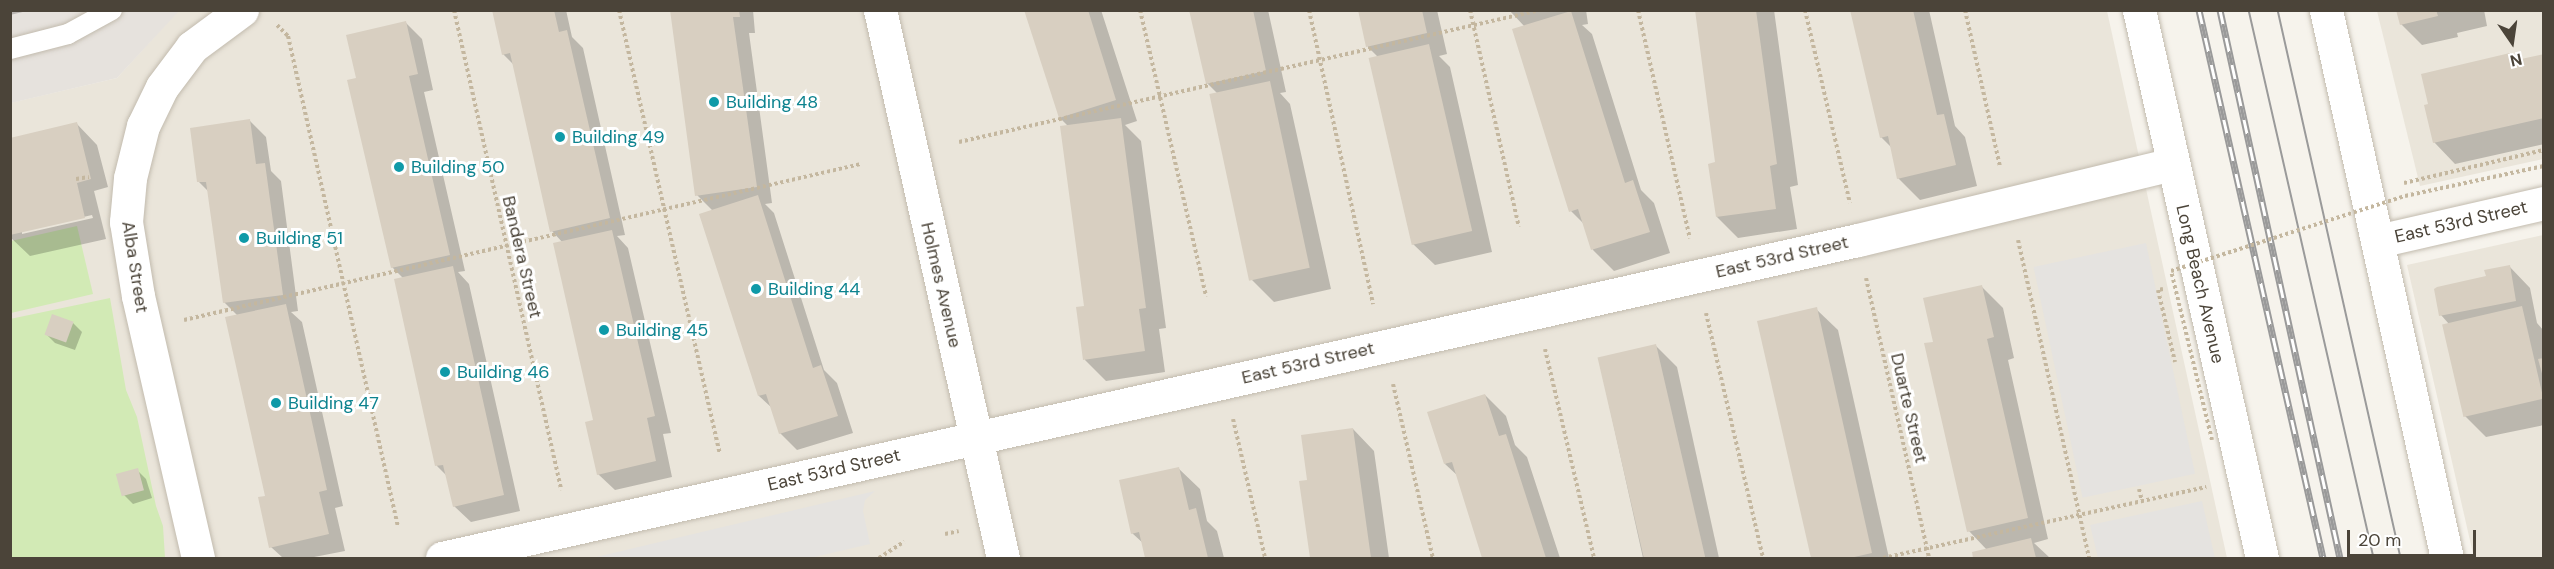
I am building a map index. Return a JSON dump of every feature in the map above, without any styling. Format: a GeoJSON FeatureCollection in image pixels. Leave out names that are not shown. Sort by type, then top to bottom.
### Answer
{"type":"FeatureCollection","features":[{"type":"Feature","properties":{"kind":"street","name":"Alba Street"},"geometry":{"type":"LineString","coordinates":[[198,558],[138,296],[126,222],[129,189],[143,126],[162,87],[192,47],[242,10]]}},
{"type":"Feature","properties":{"kind":"street","name":"Holmes Avenue"},"geometry":{"type":"LineString","coordinates":[[880,10],[1003,558]]}},
{"type":"Feature","properties":{"kind":"street","name":"Long Beach Avenue"},"geometry":{"type":"LineString","coordinates":[[2139,10],[2262,558]]}},
{"type":"Feature","properties":{"kind":"street"},"geometry":{"type":"LineString","coordinates":[[2326,10],[2447,558]]}},
{"type":"Feature","properties":{"kind":"street","name":"East 53rd Street"},"geometry":{"type":"LineString","coordinates":[[442,558],[486,554],[975,438],[1858,240],[2173,164]]}},
{"type":"Feature","properties":{"kind":"street","name":"East 53rd Street"},"geometry":{"type":"LineString","coordinates":[[2378,241],[2544,203]]}},
{"type":"Feature","properties":{"kind":"lane"},"geometry":{"type":"LineString","coordinates":[[10,50],[68,34],[112,10]]}},
{"type":"Feature","properties":{"kind":"path","name":"Bandera Street"},"geometry":{"type":"LineString","coordinates":[[454,10],[563,499]]}},
{"type":"Feature","properties":{"kind":"path"},"geometry":{"type":"LineString","coordinates":[[619,10],[720,453]]}},
{"type":"Feature","properties":{"kind":"path"},"geometry":{"type":"LineString","coordinates":[[1140,10],[1206,297]]}},
{"type":"Feature","properties":{"kind":"path"},"geometry":{"type":"LineString","coordinates":[[1309,10],[1373,304]]}},
{"type":"Feature","properties":{"kind":"path"},"geometry":{"type":"LineString","coordinates":[[1470,10],[1519,227]]}},
{"type":"Feature","properties":{"kind":"path"},"geometry":{"type":"LineString","coordinates":[[959,142],[1540,10]]}},
{"type":"Feature","properties":{"kind":"path"},"geometry":{"type":"LineString","coordinates":[[1638,10],[1691,244]]}},
{"type":"Feature","properties":{"kind":"path"},"geometry":{"type":"LineString","coordinates":[[1805,10],[1851,207]]}},
{"type":"Feature","properties":{"kind":"path"},"geometry":{"type":"LineString","coordinates":[[1965,10],[2002,172]]}},
{"type":"Feature","properties":{"kind":"path"},"geometry":{"type":"LineString","coordinates":[[276,23],[288,36],[398,527]]}},
{"type":"Feature","properties":{"kind":"path"},"geometry":{"type":"LineString","coordinates":[[2367,192],[2544,150]]}},
{"type":"Feature","properties":{"kind":"path"},"geometry":{"type":"LineString","coordinates":[[172,322],[861,164]]}},
{"type":"Feature","properties":{"kind":"path"},"geometry":{"type":"LineString","coordinates":[[2212,440],[2171,272],[2405,196],[2544,166]]}},
{"type":"Feature","properties":{"kind":"path"},"geometry":{"type":"LineString","coordinates":[[76,179],[89,177]]}},
{"type":"Feature","properties":{"kind":"path"},"geometry":{"type":"LineString","coordinates":[[2016,231],[2089,558]]}},
{"type":"Feature","properties":{"kind":"path","name":"Duarte Street"},"geometry":{"type":"LineString","coordinates":[[1865,274],[1929,558]]}},
{"type":"Feature","properties":{"kind":"path"},"geometry":{"type":"LineString","coordinates":[[1705,310],[1763,558]]}},
{"type":"Feature","properties":{"kind":"path"},"geometry":{"type":"LineString","coordinates":[[1544,345],[1594,558]]}},
{"type":"Feature","properties":{"kind":"path"},"geometry":{"type":"LineString","coordinates":[[1393,381],[1433,558]]}},
{"type":"Feature","properties":{"kind":"path"},"geometry":{"type":"LineString","coordinates":[[1233,417],[1264,558]]}},
{"type":"Feature","properties":{"kind":"path"},"geometry":{"type":"LineString","coordinates":[[1883,558],[2207,486]]}},
{"type":"Feature","properties":{"kind":"path"},"geometry":{"type":"LineString","coordinates":[[2139,489],[2142,501]]}},
{"type":"Feature","properties":{"kind":"path"},"geometry":{"type":"LineString","coordinates":[[879,558],[904,542]]}},
{"type":"Feature","properties":{"kind":"shaded area"},"geometry":{"type":"Polygon","coordinates":[[[179,10],[2107,11],[2227,558],[11,558],[10,103],[117,78],[179,10]]]}},
{"type":"Feature","properties":{"kind":"shaded area"},"geometry":{"type":"Polygon","coordinates":[[[10,11],[179,11],[117,78],[11,103],[10,11]]]}},
{"type":"Feature","properties":{"kind":"shaded area"},"geometry":{"type":"Polygon","coordinates":[[[2377,11],[2543,11],[2543,159],[2420,186],[2377,11]]]}},
{"type":"Feature","properties":{"kind":"shaded area"},"geometry":{"type":"Polygon","coordinates":[[[2543,235],[2543,558],[2474,558],[2407,265],[2543,235]]]}},
{"type":"Feature","properties":{"kind":"shaded area"},"geometry":{"type":"Polygon","coordinates":[[[2146,243],[2195,474],[2083,498],[2034,267],[2146,243]]]}},
{"type":"Feature","properties":{"kind":"shaded area"},"geometry":{"type":"Polygon","coordinates":[[[875,491],[865,500],[863,511],[870,544],[810,558],[592,558],[875,491]]]}},
{"type":"Feature","properties":{"kind":"shaded area"},"geometry":{"type":"Polygon","coordinates":[[[2202,501],[2215,558],[2098,558],[2090,525],[2202,501]]]}},
{"type":"Feature","properties":{"kind":"green space"},"geometry":{"type":"Polygon","coordinates":[[[77,226],[93,294],[11,313],[11,241],[77,226]]]}},
{"type":"Feature","properties":{"kind":"green space"},"geometry":{"type":"Polygon","coordinates":[[[110,298],[126,390],[137,417],[156,506],[163,526],[165,558],[11,558],[10,319],[110,298]]]}},
{"type":"Feature","properties":{"kind":"building","name":"Building 49"},"geometry":{"type":"Polygon","coordinates":[[[492,10],[554,10],[559,32],[567,30],[610,218],[550,232],[510,53],[502,55],[492,10]]]}},
{"type":"Feature","properties":{"kind":"building","name":"Building 48"},"geometry":{"type":"Polygon","coordinates":[[[670,10],[739,10],[740,17],[733,17],[757,187],[695,196],[670,10]]]}},
{"type":"Feature","properties":{"kind":"building"},"geometry":{"type":"Polygon","coordinates":[[[1024,10],[1088,10],[1116,100],[1059,118],[1024,10]]]}},
{"type":"Feature","properties":{"kind":"building"},"geometry":{"type":"Polygon","coordinates":[[[1189,10],[1253,10],[1266,71],[1206,84],[1189,10]]]}},
{"type":"Feature","properties":{"kind":"building"},"geometry":{"type":"Polygon","coordinates":[[[1358,10],[1422,10],[1427,33],[1366,47],[1358,10]]]}},
{"type":"Feature","properties":{"kind":"building"},"geometry":{"type":"Polygon","coordinates":[[[1695,10],[1756,10],[1777,164],[1770,166],[1776,209],[1716,217],[1708,164],[1715,162],[1695,10]]]}},
{"type":"Feature","properties":{"kind":"building"},"geometry":{"type":"Polygon","coordinates":[[[1850,10],[1913,10],[1937,115],[1944,114],[1956,165],[1897,179],[1888,136],[1880,138],[1850,10]]]}},
{"type":"Feature","properties":{"kind":"building"},"geometry":{"type":"Polygon","coordinates":[[[2396,10],[2436,10],[2438,16],[2400,25],[2396,10]]]}},
{"type":"Feature","properties":{"kind":"building"},"geometry":{"type":"Polygon","coordinates":[[[1571,11],[1625,183],[1633,180],[1650,232],[1591,250],[1578,209],[1569,212],[1512,29],[1571,11]]]}},
{"type":"Feature","properties":{"kind":"building","name":"Building 50"},"geometry":{"type":"Polygon","coordinates":[[[406,21],[418,74],[409,76],[450,255],[391,268],[347,80],[356,78],[346,35],[406,21]]]}},
{"type":"Feature","properties":{"kind":"building"},"geometry":{"type":"Polygon","coordinates":[[[1429,44],[1472,231],[1412,245],[1369,58],[1429,44]]]}},
{"type":"Feature","properties":{"kind":"building"},"geometry":{"type":"Polygon","coordinates":[[[2510,53],[2512,61],[2544,54],[2544,118],[2433,143],[2424,105],[2428,104],[2421,74],[2510,53]]]}},
{"type":"Feature","properties":{"kind":"building"},"geometry":{"type":"Polygon","coordinates":[[[1270,81],[1310,268],[1249,281],[1209,94],[1270,81]]]}},
{"type":"Feature","properties":{"kind":"building"},"geometry":{"type":"Polygon","coordinates":[[[1121,118],[1146,308],[1139,309],[1145,351],[1083,360],[1076,307],[1084,306],[1060,126],[1121,118]]]}},
{"type":"Feature","properties":{"kind":"building","name":"Building 51"},"geometry":{"type":"Polygon","coordinates":[[[250,119],[256,164],[265,163],[283,295],[223,303],[206,182],[197,182],[190,128],[250,119]]]}},
{"type":"Feature","properties":{"kind":"building"},"geometry":{"type":"Polygon","coordinates":[[[77,122],[91,179],[77,183],[85,218],[10,235],[10,138],[77,122]]]}},
{"type":"Feature","properties":{"kind":"building","name":"Building 44"},"geometry":{"type":"Polygon","coordinates":[[[758,195],[813,368],[821,365],[838,416],[779,434],[766,394],[758,396],[699,214],[758,195]]]}},
{"type":"Feature","properties":{"kind":"building","name":"Building 45"},"geometry":{"type":"Polygon","coordinates":[[[612,230],[655,416],[647,418],[656,461],[597,475],[585,422],[593,420],[553,243],[612,230]]]}},
{"type":"Feature","properties":{"kind":"building"},"geometry":{"type":"Polygon","coordinates":[[[2510,265],[2516,301],[2439,316],[2434,289],[2486,276],[2484,270],[2510,265]]]}},
{"type":"Feature","properties":{"kind":"building","name":"Building 46"},"geometry":{"type":"Polygon","coordinates":[[[453,266],[504,495],[453,507],[443,465],[435,466],[394,279],[453,266]]]}},
{"type":"Feature","properties":{"kind":"building"},"geometry":{"type":"Polygon","coordinates":[[[1982,285],[1994,337],[1987,339],[2028,518],[1967,532],[1924,343],[1933,342],[1923,298],[1982,285]]]}},
{"type":"Feature","properties":{"kind":"building","name":"Building 47"},"geometry":{"type":"Polygon","coordinates":[[[286,304],[327,490],[319,492],[329,534],[269,548],[258,497],[265,496],[225,317],[286,304]]]}},
{"type":"Feature","properties":{"kind":"building"},"geometry":{"type":"Polygon","coordinates":[[[2522,306],[2543,399],[2463,417],[2442,324],[2522,306]]]}},
{"type":"Feature","properties":{"kind":"building"},"geometry":{"type":"Polygon","coordinates":[[[1817,307],[1872,553],[1850,558],[1811,558],[1757,321],[1817,307]]]}},
{"type":"Feature","properties":{"kind":"building"},"geometry":{"type":"Polygon","coordinates":[[[52,314],[74,322],[66,343],[44,335],[52,314]]]}},
{"type":"Feature","properties":{"kind":"building"},"geometry":{"type":"Polygon","coordinates":[[[1656,344],[1705,557],[1644,558],[1598,357],[1656,344]]]}},
{"type":"Feature","properties":{"kind":"building"},"geometry":{"type":"Polygon","coordinates":[[[2544,358],[2544,377],[2543,377],[2538,359],[2544,358]]]}},
{"type":"Feature","properties":{"kind":"building"},"geometry":{"type":"Polygon","coordinates":[[[1485,394],[1499,436],[1506,434],[1546,558],[1482,558],[1452,462],[1444,464],[1427,412],[1485,394]]]}},
{"type":"Feature","properties":{"kind":"building"},"geometry":{"type":"Polygon","coordinates":[[[1353,428],[1371,558],[1310,558],[1299,481],[1307,480],[1301,435],[1353,428]]]}},
{"type":"Feature","properties":{"kind":"building"},"geometry":{"type":"Polygon","coordinates":[[[1179,467],[1189,510],[1196,508],[1208,558],[1145,558],[1139,532],[1131,534],[1119,480],[1179,467]]]}},
{"type":"Feature","properties":{"kind":"building"},"geometry":{"type":"Polygon","coordinates":[[[138,468],[144,490],[122,496],[116,474],[138,468]]]}},
{"type":"Feature","properties":{"kind":"building"},"geometry":{"type":"Polygon","coordinates":[[[2031,538],[2036,558],[1973,558],[1972,552],[2031,538]]]}},
{"type":"Feature","properties":{"kind":"tram line"},"geometry":{"type":"LineString","coordinates":[[2249,10],[2374,558]]}},
{"type":"Feature","properties":{"kind":"tram line"},"geometry":{"type":"LineString","coordinates":[[2278,10],[2401,558]]}},
{"type":"Feature","properties":{"kind":"railway"},"geometry":{"type":"LineString","coordinates":[[2199,10],[2323,558]]}},
{"type":"Feature","properties":{"kind":"railway"},"geometry":{"type":"LineString","coordinates":[[2220,10],[2340,558]]}},
{"type":"Feature","properties":{"kind":"place","name":"Building 48"},"geometry":{"type":"Point","coordinates":[714,102]}},
{"type":"Feature","properties":{"kind":"place","name":"Building 49"},"geometry":{"type":"Point","coordinates":[560,137]}},
{"type":"Feature","properties":{"kind":"place","name":"Building 50"},"geometry":{"type":"Point","coordinates":[399,167]}},
{"type":"Feature","properties":{"kind":"place","name":"Building 51"},"geometry":{"type":"Point","coordinates":[244,238]}},
{"type":"Feature","properties":{"kind":"place","name":"Building 44"},"geometry":{"type":"Point","coordinates":[756,289]}},
{"type":"Feature","properties":{"kind":"place","name":"Building 45"},"geometry":{"type":"Point","coordinates":[604,330]}},
{"type":"Feature","properties":{"kind":"place","name":"Building 46"},"geometry":{"type":"Point","coordinates":[445,372]}},
{"type":"Feature","properties":{"kind":"place","name":"Building 47"},"geometry":{"type":"Point","coordinates":[276,403]}}]}
